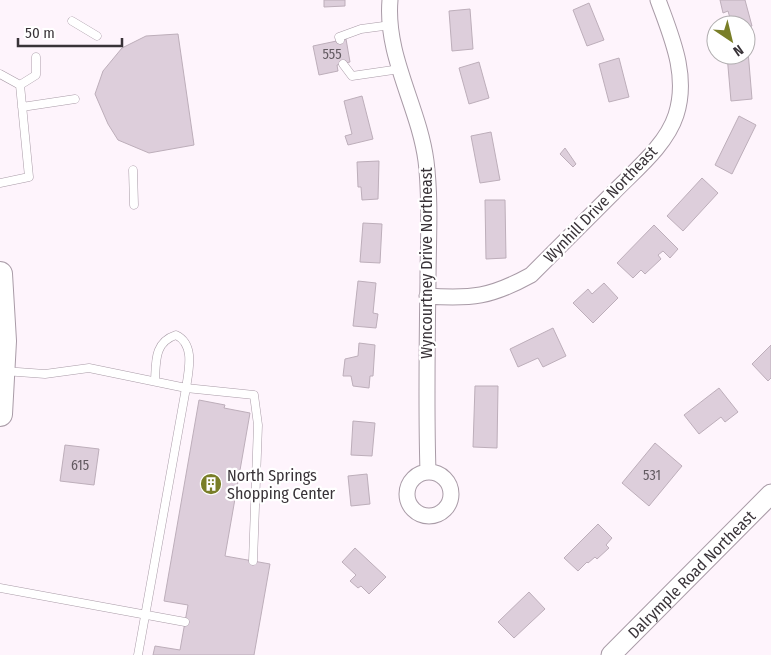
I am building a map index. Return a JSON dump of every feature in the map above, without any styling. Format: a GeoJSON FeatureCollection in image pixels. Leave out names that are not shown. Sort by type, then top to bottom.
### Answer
{"type":"FeatureCollection","features":[{"type":"Feature","properties":{"kind":"main road"},"geometry":{"type":"LineString","coordinates":[[0,274],[4,341],[0,414]]}},
{"type":"Feature","properties":{"kind":"street","name":"Wyncourtney Drive Northeast"},"geometry":{"type":"LineString","coordinates":[[390,0],[394,51],[416,116],[426,161],[428,472]]}},
{"type":"Feature","properties":{"kind":"street","name":"Wynhill Drive Northeast"},"geometry":{"type":"LineString","coordinates":[[427,296],[461,298],[484,296],[508,288],[531,275],[644,162],[661,141],[676,115],[680,69],[677,53],[658,0]]}},
{"type":"Feature","properties":{"kind":"street","name":"Dalrymple Road Northeast"},"geometry":{"type":"LineString","coordinates":[[611,655],[771,494]]}},
{"type":"Feature","properties":{"kind":"lane"},"geometry":{"type":"LineString","coordinates":[[72,21],[97,36]]}},
{"type":"Feature","properties":{"kind":"lane"},"geometry":{"type":"LineString","coordinates":[[340,40],[339,37],[361,29],[391,25]]}},
{"type":"Feature","properties":{"kind":"lane"},"geometry":{"type":"LineString","coordinates":[[20,85],[36,75],[36,57]]}},
{"type":"Feature","properties":{"kind":"lane"},"geometry":{"type":"LineString","coordinates":[[343,64],[352,76],[400,69]]}},
{"type":"Feature","properties":{"kind":"lane"},"geometry":{"type":"LineString","coordinates":[[0,74],[20,85]]}},
{"type":"Feature","properties":{"kind":"lane"},"geometry":{"type":"LineString","coordinates":[[0,183],[29,177],[20,85]]}},
{"type":"Feature","properties":{"kind":"lane"},"geometry":{"type":"LineString","coordinates":[[22,107],[75,100]]}},
{"type":"Feature","properties":{"kind":"lane"},"geometry":{"type":"LineString","coordinates":[[133,170],[134,205]]}},
{"type":"Feature","properties":{"kind":"lane"},"geometry":{"type":"LineString","coordinates":[[138,655],[189,371],[188,346],[183,338],[176,334],[163,341],[158,348],[155,381]]}},
{"type":"Feature","properties":{"kind":"lane"},"geometry":{"type":"LineString","coordinates":[[2,371],[46,374],[89,368],[186,388],[254,395],[258,425],[253,561]]}},
{"type":"Feature","properties":{"kind":"lane"},"geometry":{"type":"LineString","coordinates":[[0,588],[185,622]]}},
{"type":"Feature","properties":{"kind":"building"},"geometry":{"type":"Polygon","coordinates":[[[324,0],[345,0],[345,6],[324,7],[324,0]]]}},
{"type":"Feature","properties":{"kind":"building"},"geometry":{"type":"Polygon","coordinates":[[[720,0],[745,0],[749,15],[729,15],[728,11],[723,13],[720,0]]]}},
{"type":"Feature","properties":{"kind":"building"},"geometry":{"type":"Polygon","coordinates":[[[589,3],[604,40],[587,46],[573,10],[589,3]]]}},
{"type":"Feature","properties":{"kind":"building"},"geometry":{"type":"Polygon","coordinates":[[[470,9],[473,49],[452,51],[449,11],[470,9]]]}},
{"type":"Feature","properties":{"kind":"building"},"geometry":{"type":"Polygon","coordinates":[[[178,34],[194,145],[149,153],[118,140],[108,124],[95,94],[103,71],[122,48],[146,36],[178,34]]]}},
{"type":"Feature","properties":{"kind":"building"},"geometry":{"type":"Polygon","coordinates":[[[346,39],[350,62],[337,65],[338,71],[319,75],[313,46],[346,39]]]}},
{"type":"Feature","properties":{"kind":"building"},"geometry":{"type":"Polygon","coordinates":[[[619,58],[629,97],[609,102],[599,64],[619,58]]]}},
{"type":"Feature","properties":{"kind":"building"},"geometry":{"type":"Polygon","coordinates":[[[479,62],[489,98],[469,104],[459,68],[479,62]]]}},
{"type":"Feature","properties":{"kind":"building"},"geometry":{"type":"Polygon","coordinates":[[[728,65],[749,65],[752,99],[731,101],[728,65]]]}},
{"type":"Feature","properties":{"kind":"building"},"geometry":{"type":"Polygon","coordinates":[[[362,96],[373,139],[348,145],[345,136],[352,134],[344,101],[362,96]]]}},
{"type":"Feature","properties":{"kind":"building"},"geometry":{"type":"Polygon","coordinates":[[[739,116],[756,125],[732,174],[715,165],[739,116]]]}},
{"type":"Feature","properties":{"kind":"building"},"geometry":{"type":"Polygon","coordinates":[[[491,132],[500,180],[480,183],[471,136],[491,132]]]}},
{"type":"Feature","properties":{"kind":"building"},"geometry":{"type":"Polygon","coordinates":[[[565,148],[576,164],[573,167],[560,154],[565,148]]]}},
{"type":"Feature","properties":{"kind":"building"},"geometry":{"type":"Polygon","coordinates":[[[379,161],[378,199],[362,200],[361,187],[358,187],[357,162],[379,161]]]}},
{"type":"Feature","properties":{"kind":"building"},"geometry":{"type":"Polygon","coordinates":[[[702,178],[718,193],[683,231],[667,216],[702,178]]]}},
{"type":"Feature","properties":{"kind":"building"},"geometry":{"type":"Polygon","coordinates":[[[485,200],[505,200],[506,258],[486,259],[485,200]]]}},
{"type":"Feature","properties":{"kind":"building"},"geometry":{"type":"Polygon","coordinates":[[[363,223],[382,224],[380,263],[360,262],[363,223]]]}},
{"type":"Feature","properties":{"kind":"building"},"geometry":{"type":"Polygon","coordinates":[[[654,225],[678,249],[670,258],[663,251],[658,255],[661,259],[645,274],[641,270],[633,278],[617,263],[654,225]]]}},
{"type":"Feature","properties":{"kind":"building"},"geometry":{"type":"Polygon","coordinates":[[[358,281],[376,283],[373,313],[378,314],[376,328],[353,326],[358,281]]]}},
{"type":"Feature","properties":{"kind":"building"},"geometry":{"type":"Polygon","coordinates":[[[604,283],[618,298],[593,323],[573,303],[588,289],[592,294],[604,283]]]}},
{"type":"Feature","properties":{"kind":"building"},"geometry":{"type":"Polygon","coordinates":[[[553,328],[566,356],[543,367],[538,358],[518,367],[510,349],[553,328]]]}},
{"type":"Feature","properties":{"kind":"building"},"geometry":{"type":"Polygon","coordinates":[[[359,343],[375,345],[373,376],[370,376],[369,388],[353,386],[351,376],[343,376],[345,359],[358,356],[359,343]]]}},
{"type":"Feature","properties":{"kind":"building"},"geometry":{"type":"Polygon","coordinates":[[[771,345],[771,378],[768,381],[752,364],[771,345]]]}},
{"type":"Feature","properties":{"kind":"building"},"geometry":{"type":"Polygon","coordinates":[[[475,386],[498,386],[497,448],[473,447],[475,386]]]}},
{"type":"Feature","properties":{"kind":"building"},"geometry":{"type":"Polygon","coordinates":[[[719,388],[738,412],[725,422],[721,417],[699,434],[684,415],[719,388]]]}},
{"type":"Feature","properties":{"kind":"building","name":"North Springs Shopping Center"},"geometry":{"type":"Polygon","coordinates":[[[199,400],[225,405],[224,408],[250,413],[225,556],[270,564],[254,655],[153,655],[155,646],[180,650],[188,605],[164,601],[199,400]]]}},
{"type":"Feature","properties":{"kind":"building"},"geometry":{"type":"Polygon","coordinates":[[[353,421],[375,423],[372,456],[351,455],[353,421]]]}},
{"type":"Feature","properties":{"kind":"building"},"geometry":{"type":"Polygon","coordinates":[[[655,443],[682,466],[649,506],[622,483],[655,443]]]}},
{"type":"Feature","properties":{"kind":"building"},"geometry":{"type":"Polygon","coordinates":[[[65,445],[99,449],[94,485],[60,481],[65,445]]]}},
{"type":"Feature","properties":{"kind":"building"},"geometry":{"type":"Polygon","coordinates":[[[367,474],[370,504],[351,506],[348,476],[367,474]]]}},
{"type":"Feature","properties":{"kind":"building"},"geometry":{"type":"Polygon","coordinates":[[[598,524],[612,538],[606,545],[609,548],[597,559],[595,557],[587,562],[578,571],[564,558],[598,524]]]}},
{"type":"Feature","properties":{"kind":"building"},"geometry":{"type":"Polygon","coordinates":[[[355,548],[386,577],[369,594],[361,586],[358,588],[350,581],[356,575],[342,562],[355,548]]]}},
{"type":"Feature","properties":{"kind":"building"},"geometry":{"type":"Polygon","coordinates":[[[529,592],[545,609],[514,638],[498,622],[529,592]]]}},
{"type":"Feature","properties":{"kind":"place","name":"North Springs Shopping Center"},"geometry":{"type":"Point","coordinates":[211,484]}}]}
